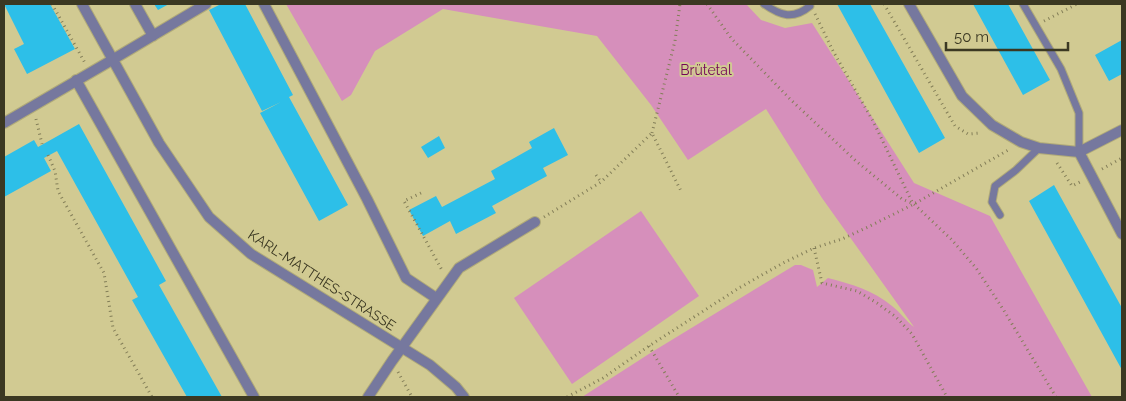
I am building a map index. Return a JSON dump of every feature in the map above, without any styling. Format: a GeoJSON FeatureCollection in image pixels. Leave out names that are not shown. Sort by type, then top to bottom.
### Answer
{"type":"FeatureCollection","features":[{"type":"Feature","properties":{"kind":"street","name":"KARL-MATTHES-STRASSE"},"geometry":{"type":"LineString","coordinates":[[82,4],[159,143],[209,217],[251,254],[402,347],[443,376],[464,397]]}},
{"type":"Feature","properties":{"kind":"street"},"geometry":{"type":"LineString","coordinates":[[135,4],[153,36]]}},
{"type":"Feature","properties":{"kind":"street"},"geometry":{"type":"LineString","coordinates":[[4,123],[206,4]]}},
{"type":"Feature","properties":{"kind":"street"},"geometry":{"type":"LineString","coordinates":[[264,4],[406,278],[436,298]]}},
{"type":"Feature","properties":{"kind":"street"},"geometry":{"type":"LineString","coordinates":[[909,4],[962,96],[992,125],[1022,142],[1039,148],[1079,152],[1122,130]]}},
{"type":"Feature","properties":{"kind":"street"},"geometry":{"type":"LineString","coordinates":[[76,80],[254,397]]}},
{"type":"Feature","properties":{"kind":"street"},"geometry":{"type":"LineString","coordinates":[[1079,152],[1122,234]]}},
{"type":"Feature","properties":{"kind":"street","name":"KARL-MATTHES-STRASSE"},"geometry":{"type":"LineString","coordinates":[[368,397],[436,298],[459,268],[535,222]]}},
{"type":"Feature","properties":{"kind":"lane"},"geometry":{"type":"LineString","coordinates":[[764,4],[786,15],[800,14],[810,5]]}},
{"type":"Feature","properties":{"kind":"lane"},"geometry":{"type":"LineString","coordinates":[[1023,4],[1061,69],[1079,113],[1079,152]]}},
{"type":"Feature","properties":{"kind":"lane"},"geometry":{"type":"LineString","coordinates":[[1000,215],[992,202],[995,186],[1016,170],[1039,148]]}},
{"type":"Feature","properties":{"kind":"path"},"geometry":{"type":"LineString","coordinates":[[52,4],[91,72]]}},
{"type":"Feature","properties":{"kind":"path"},"geometry":{"type":"LineString","coordinates":[[535,222],[601,182],[652,133],[675,42],[680,4]]}},
{"type":"Feature","properties":{"kind":"path"},"geometry":{"type":"LineString","coordinates":[[707,4],[731,38],[791,100],[856,162],[902,199],[914,204]]}},
{"type":"Feature","properties":{"kind":"path"},"geometry":{"type":"LineString","coordinates":[[1035,25],[1077,4]]}},
{"type":"Feature","properties":{"kind":"path"},"geometry":{"type":"LineString","coordinates":[[810,5],[833,51],[873,121],[914,204],[952,240],[976,268],[1056,397]]}},
{"type":"Feature","properties":{"kind":"path"},"geometry":{"type":"LineString","coordinates":[[33,106],[42,144]]}},
{"type":"Feature","properties":{"kind":"path"},"geometry":{"type":"LineString","coordinates":[[652,133],[681,190]]}},
{"type":"Feature","properties":{"kind":"path"},"geometry":{"type":"LineString","coordinates":[[567,397],[603,378],[739,288],[783,263],[814,248],[868,227],[914,204],[1022,142]]}},
{"type":"Feature","properties":{"kind":"path"},"geometry":{"type":"LineString","coordinates":[[48,155],[55,171],[58,191],[104,273],[113,328],[152,397]]}},
{"type":"Feature","properties":{"kind":"path"},"geometry":{"type":"LineString","coordinates":[[596,175],[601,182]]}},
{"type":"Feature","properties":{"kind":"path"},"geometry":{"type":"LineString","coordinates":[[421,193],[404,201],[443,272],[450,280]]}},
{"type":"Feature","properties":{"kind":"path"},"geometry":{"type":"LineString","coordinates":[[814,248],[822,283],[857,291],[896,317],[912,334],[947,397]]}},
{"type":"Feature","properties":{"kind":"path"},"geometry":{"type":"LineString","coordinates":[[649,346],[678,395]]}},
{"type":"Feature","properties":{"kind":"path"},"geometry":{"type":"LineString","coordinates":[[392,361],[412,397]]}},
{"type":"Feature","properties":{"kind":"green space","name":"Brütetal"},"geometry":{"type":"Polygon","coordinates":[[[286,4],[746,4],[761,20],[785,28],[812,23],[914,183],[990,216],[1092,397],[582,397],[795,265],[801,265],[813,270],[817,287],[828,278],[853,285],[885,300],[914,327],[822,198],[766,109],[688,160],[651,105],[597,36],[443,9],[375,51],[351,95],[342,101],[286,4]]]}},
{"type":"Feature","properties":{"kind":"green space"},"geometry":{"type":"Polygon","coordinates":[[[641,211],[699,296],[572,384],[514,298],[641,211]]]}},
{"type":"Feature","properties":{"kind":"building"},"geometry":{"type":"Polygon","coordinates":[[[4,4],[50,4],[75,49],[27,74],[14,49],[24,44],[4,4]]]}},
{"type":"Feature","properties":{"kind":"building"},"geometry":{"type":"Polygon","coordinates":[[[154,4],[169,4],[158,10],[154,4]]]}},
{"type":"Feature","properties":{"kind":"building"},"geometry":{"type":"Polygon","coordinates":[[[221,4],[245,4],[293,95],[289,97],[348,205],[319,221],[260,113],[281,102],[262,111],[209,10],[221,4]]]}},
{"type":"Feature","properties":{"kind":"building"},"geometry":{"type":"Polygon","coordinates":[[[837,4],[870,4],[945,138],[919,153],[837,4]]]}},
{"type":"Feature","properties":{"kind":"building"},"geometry":{"type":"Polygon","coordinates":[[[973,4],[1008,4],[1050,80],[1023,95],[973,4]]]}},
{"type":"Feature","properties":{"kind":"building"},"geometry":{"type":"Polygon","coordinates":[[[1122,40],[1122,74],[1109,81],[1095,55],[1122,40]]]}},
{"type":"Feature","properties":{"kind":"building"},"geometry":{"type":"Polygon","coordinates":[[[79,124],[166,281],[159,285],[222,397],[187,397],[132,300],[138,297],[57,151],[44,158],[51,171],[4,197],[4,157],[34,140],[38,147],[79,124]]]}},
{"type":"Feature","properties":{"kind":"building"},"geometry":{"type":"Polygon","coordinates":[[[554,128],[568,155],[543,168],[547,176],[492,206],[496,213],[456,234],[450,221],[423,236],[409,210],[436,196],[442,207],[495,179],[491,171],[532,148],[529,142],[554,128]]]}},
{"type":"Feature","properties":{"kind":"building"},"geometry":{"type":"Polygon","coordinates":[[[439,136],[445,148],[428,158],[421,147],[439,136]]]}},
{"type":"Feature","properties":{"kind":"building"},"geometry":{"type":"Polygon","coordinates":[[[1054,185],[1122,308],[1122,370],[1029,201],[1054,185]]]}}]}
